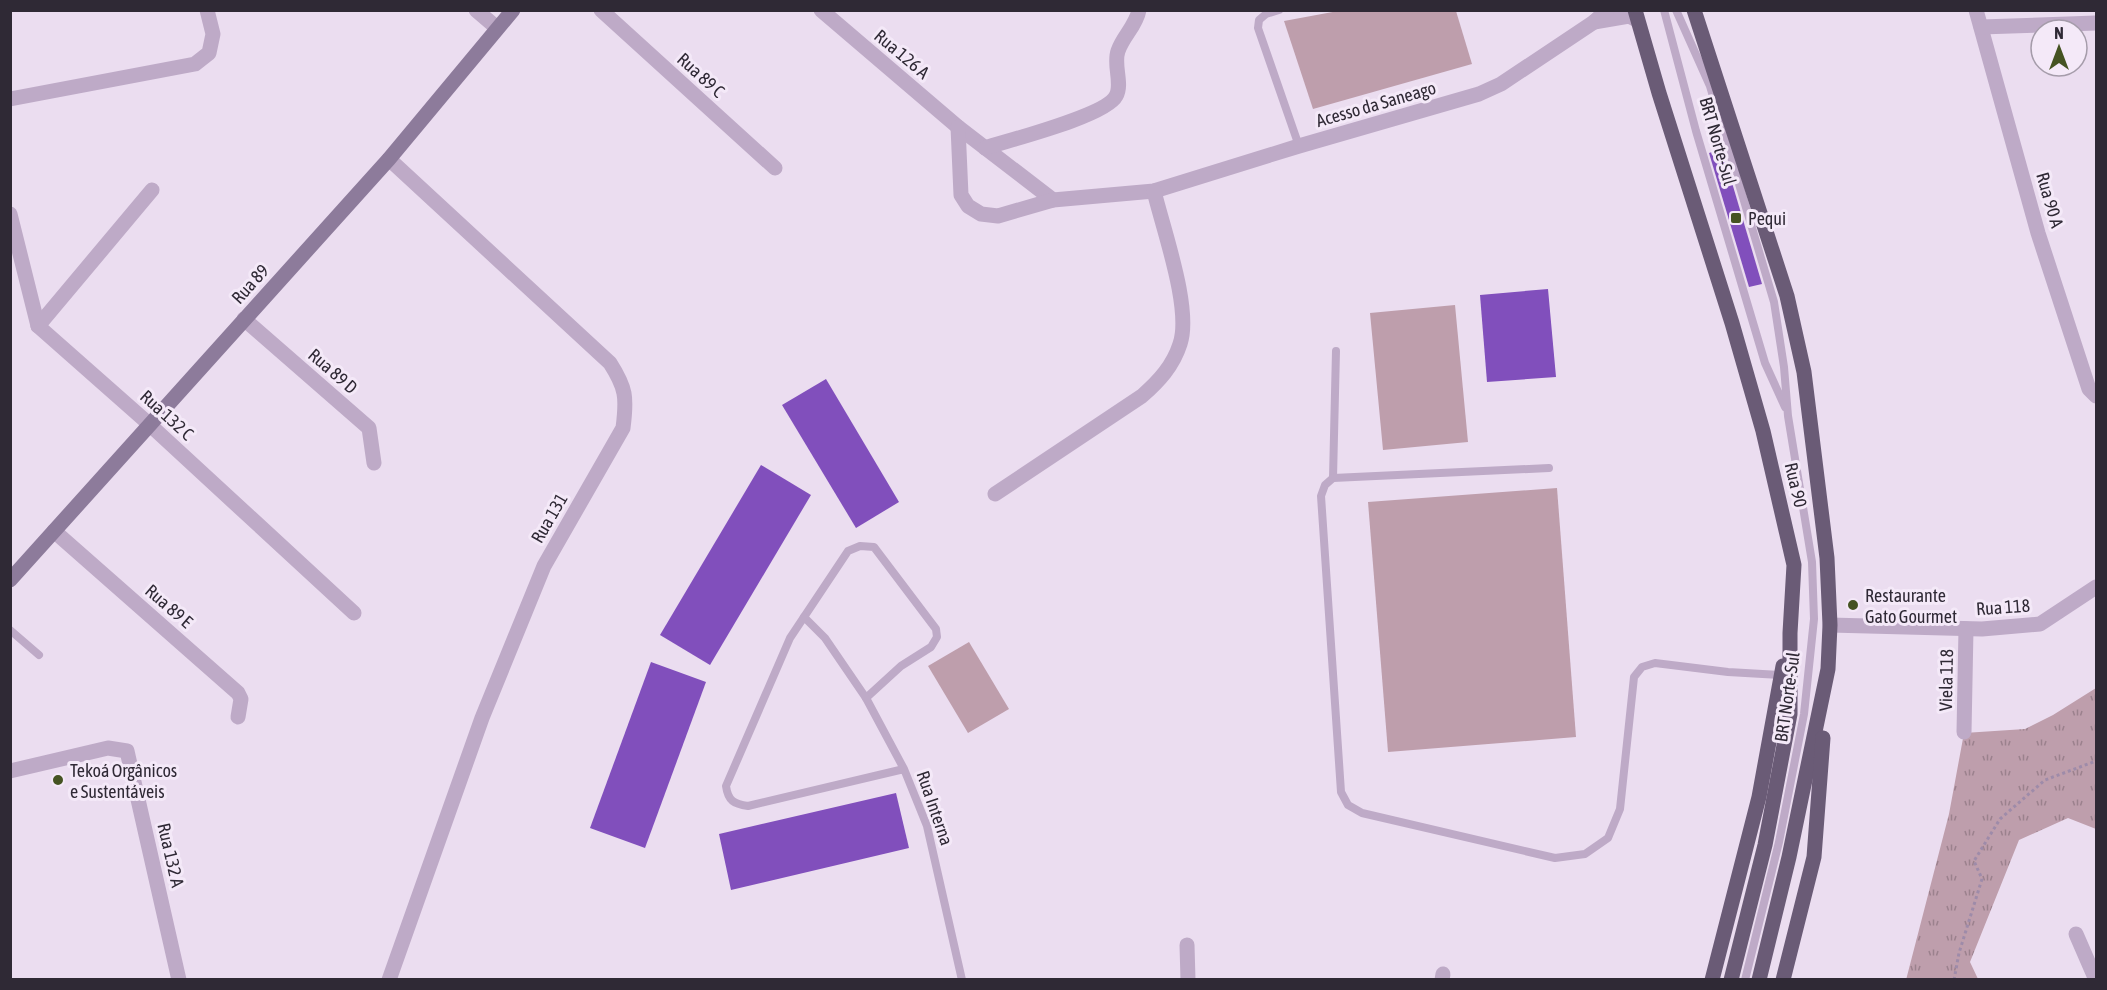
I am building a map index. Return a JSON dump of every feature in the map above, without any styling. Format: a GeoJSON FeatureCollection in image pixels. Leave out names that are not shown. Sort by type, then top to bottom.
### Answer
{"type":"FeatureCollection","features":[{"type":"Feature","properties":{"kind":"main road","name":"Rua 90"},"geometry":{"type":"LineString","coordinates":[[1694,10],[1787,296],[1804,372],[1827,558],[1830,626],[1828,669],[1790,857],[1759,980]]}},
{"type":"Feature","properties":{"kind":"main road","name":"Rua 90"},"geometry":{"type":"LineString","coordinates":[[1636,15],[1732,323],[1763,431],[1794,565],[1790,633],[1790,714],[1765,845],[1731,980]]}},
{"type":"Feature","properties":{"kind":"main road"},"geometry":{"type":"LineString","coordinates":[[1712,980],[1759,797],[1790,633]]}},
{"type":"Feature","properties":{"kind":"main road"},"geometry":{"type":"LineString","coordinates":[[1784,980],[1814,857],[1828,669]]}},
{"type":"Feature","properties":{"kind":"street"},"geometry":{"type":"LineString","coordinates":[[10,99],[195,64],[209,53],[213,34],[207,10]]}},
{"type":"Feature","properties":{"kind":"street"},"geometry":{"type":"LineString","coordinates":[[476,10],[497,28]]}},
{"type":"Feature","properties":{"kind":"street","name":"Rua 89"},"geometry":{"type":"LineString","coordinates":[[10,580],[389,159],[513,10]]}},
{"type":"Feature","properties":{"kind":"street","name":"Rua 89 C"},"geometry":{"type":"LineString","coordinates":[[601,10],[775,168]]}},
{"type":"Feature","properties":{"kind":"street","name":"Rua 126 A"},"geometry":{"type":"LineString","coordinates":[[821,10],[958,128]]}},
{"type":"Feature","properties":{"kind":"street"},"geometry":{"type":"LineString","coordinates":[[985,148],[1083,117],[1112,103],[1118,93],[1116,62],[1118,51],[1137,20],[1139,10]]}},
{"type":"Feature","properties":{"kind":"street","name":"Acesso da Saneago"},"geometry":{"type":"LineString","coordinates":[[958,128],[961,195],[968,206],[981,214],[998,216],[1053,200],[1154,191],[1479,94],[1501,84],[1594,22],[1606,10]]}},
{"type":"Feature","properties":{"kind":"street","name":"Rua 90 A"},"geometry":{"type":"LineString","coordinates":[[1976,10],[2038,233],[2094,388]]}},
{"type":"Feature","properties":{"kind":"street","name":"Acesso da Saneago"},"geometry":{"type":"LineString","coordinates":[[1594,22],[1636,15]]}},
{"type":"Feature","properties":{"kind":"street"},"geometry":{"type":"LineString","coordinates":[[1981,27],[2097,23]]}},
{"type":"Feature","properties":{"kind":"street"},"geometry":{"type":"LineString","coordinates":[[958,128],[1053,200]]}},
{"type":"Feature","properties":{"kind":"street","name":"Rua 131"},"geometry":{"type":"LineString","coordinates":[[389,159],[609,363],[622,382],[626,404],[623,428],[544,566],[482,718],[389,980]]}},
{"type":"Feature","properties":{"kind":"street"},"geometry":{"type":"LineString","coordinates":[[38,326],[152,190]]}},
{"type":"Feature","properties":{"kind":"street"},"geometry":{"type":"LineString","coordinates":[[995,494],[1143,396],[1164,376],[1180,343],[1183,304],[1154,191]]}},
{"type":"Feature","properties":{"kind":"street"},"geometry":{"type":"LineString","coordinates":[[10,214],[38,326]]}},
{"type":"Feature","properties":{"kind":"street","name":"Rua 89 D"},"geometry":{"type":"LineString","coordinates":[[244,319],[369,428],[374,463]]}},
{"type":"Feature","properties":{"kind":"street","name":"Rua 132 C"},"geometry":{"type":"LineString","coordinates":[[38,326],[149,424],[354,613]]}},
{"type":"Feature","properties":{"kind":"street","name":"Rua 89 E"},"geometry":{"type":"LineString","coordinates":[[54,531],[238,693],[241,699],[238,717]]}},
{"type":"Feature","properties":{"kind":"street","name":"Rua 118"},"geometry":{"type":"LineString","coordinates":[[1830,626],[1966,629],[2040,624],[2097,587]]}},
{"type":"Feature","properties":{"kind":"street","name":"Viela 118"},"geometry":{"type":"LineString","coordinates":[[1964,732],[1966,629]]}},
{"type":"Feature","properties":{"kind":"street","name":"Rua 132 A"},"geometry":{"type":"LineString","coordinates":[[10,771],[108,748],[127,751],[179,980]]}},
{"type":"Feature","properties":{"kind":"street"},"geometry":{"type":"LineString","coordinates":[[2076,934],[2096,980]]}},
{"type":"Feature","properties":{"kind":"street"},"geometry":{"type":"LineString","coordinates":[[1187,945],[1188,980]]}},
{"type":"Feature","properties":{"kind":"lane"},"geometry":{"type":"LineString","coordinates":[[1279,10],[1266,14],[1259,20],[1258,28],[1299,146]]}},
{"type":"Feature","properties":{"kind":"lane","name":"BRT Norte-Sul"},"geometry":{"type":"LineString","coordinates":[[1664,10],[1696,131],[1765,363],[1788,416]]}},
{"type":"Feature","properties":{"kind":"lane","name":"BRT Norte-Sul"},"geometry":{"type":"LineString","coordinates":[[1676,10],[1710,86],[1774,302],[1784,367],[1788,416],[1812,562],[1814,619],[1804,714],[1779,842],[1745,980]]}},
{"type":"Feature","properties":{"kind":"lane"},"geometry":{"type":"LineString","coordinates":[[1333,478],[1336,351]]}},
{"type":"Feature","properties":{"kind":"lane"},"geometry":{"type":"LineString","coordinates":[[1549,468],[1333,478],[1325,485],[1321,496],[1341,792],[1348,806],[1362,813],[1555,858],[1585,854],[1608,838],[1620,809],[1634,677],[1642,667],[1655,663],[1728,672],[1782,675]]}},
{"type":"Feature","properties":{"kind":"lane"},"geometry":{"type":"LineString","coordinates":[[866,699],[901,666],[931,646],[937,637],[936,629],[874,547],[860,546],[848,551],[790,638],[726,786],[728,796],[736,805],[748,806],[904,768]]}},
{"type":"Feature","properties":{"kind":"lane","name":"Rua Interna"},"geometry":{"type":"LineString","coordinates":[[804,617],[825,638],[841,660],[866,699],[904,768],[927,826],[962,980]]}},
{"type":"Feature","properties":{"kind":"lane"},"geometry":{"type":"LineString","coordinates":[[10,630],[39,655]]}},
{"type":"Feature","properties":{"kind":"path"},"geometry":{"type":"LineString","coordinates":[[1954,980],[1959,953],[1982,879],[1974,861],[2000,819],[2045,780],[2097,761]]}},
{"type":"Feature","properties":{"kind":"green space"},"geometry":{"type":"Polygon","coordinates":[[[1338,11],[1456,11],[1472,64],[1313,109],[1284,21],[1338,11]]]}},
{"type":"Feature","properties":{"kind":"green space"},"geometry":{"type":"Polygon","coordinates":[[[1455,305],[1468,442],[1383,450],[1370,313],[1455,305]]]}},
{"type":"Feature","properties":{"kind":"green space"},"geometry":{"type":"Polygon","coordinates":[[[1557,488],[1576,737],[1388,752],[1368,502],[1557,488]]]}},
{"type":"Feature","properties":{"kind":"green space"},"geometry":{"type":"Polygon","coordinates":[[[969,642],[1009,709],[968,733],[928,666],[969,642]]]}},
{"type":"Feature","properties":{"kind":"green space"},"geometry":{"type":"Polygon","coordinates":[[[2096,688],[2096,829],[2068,818],[2019,840],[1970,962],[1978,979],[1906,980],[1949,814],[1964,733],[2025,729],[2053,715],[2096,688]]]}},
{"type":"Feature","properties":{"kind":"building"},"geometry":{"type":"Polygon","coordinates":[[[1722,149],[1762,284],[1749,287],[1709,153],[1722,149]]]}},
{"type":"Feature","properties":{"kind":"building"},"geometry":{"type":"Polygon","coordinates":[[[1548,289],[1556,377],[1487,382],[1480,295],[1548,289]]]}},
{"type":"Feature","properties":{"kind":"building"},"geometry":{"type":"Polygon","coordinates":[[[826,379],[899,502],[856,528],[782,405],[826,379]]]}},
{"type":"Feature","properties":{"kind":"building"},"geometry":{"type":"Polygon","coordinates":[[[761,465],[811,495],[710,665],[660,635],[761,465]]]}},
{"type":"Feature","properties":{"kind":"building"},"geometry":{"type":"Polygon","coordinates":[[[651,662],[706,682],[645,848],[590,828],[651,662]]]}},
{"type":"Feature","properties":{"kind":"building"},"geometry":{"type":"Polygon","coordinates":[[[896,793],[909,848],[731,890],[719,834],[896,793]]]}},
{"type":"Feature","properties":{"kind":"place","name":"Pequi"},"geometry":{"type":"Point","coordinates":[1736,218]}},
{"type":"Feature","properties":{"kind":"place","name":"Restaurante Gato Gourmet"},"geometry":{"type":"Point","coordinates":[1853,605]}},
{"type":"Feature","properties":{"kind":"place","name":"Tekoá Orgânicos e Sustentáveis"},"geometry":{"type":"Point","coordinates":[58,780]}}]}
